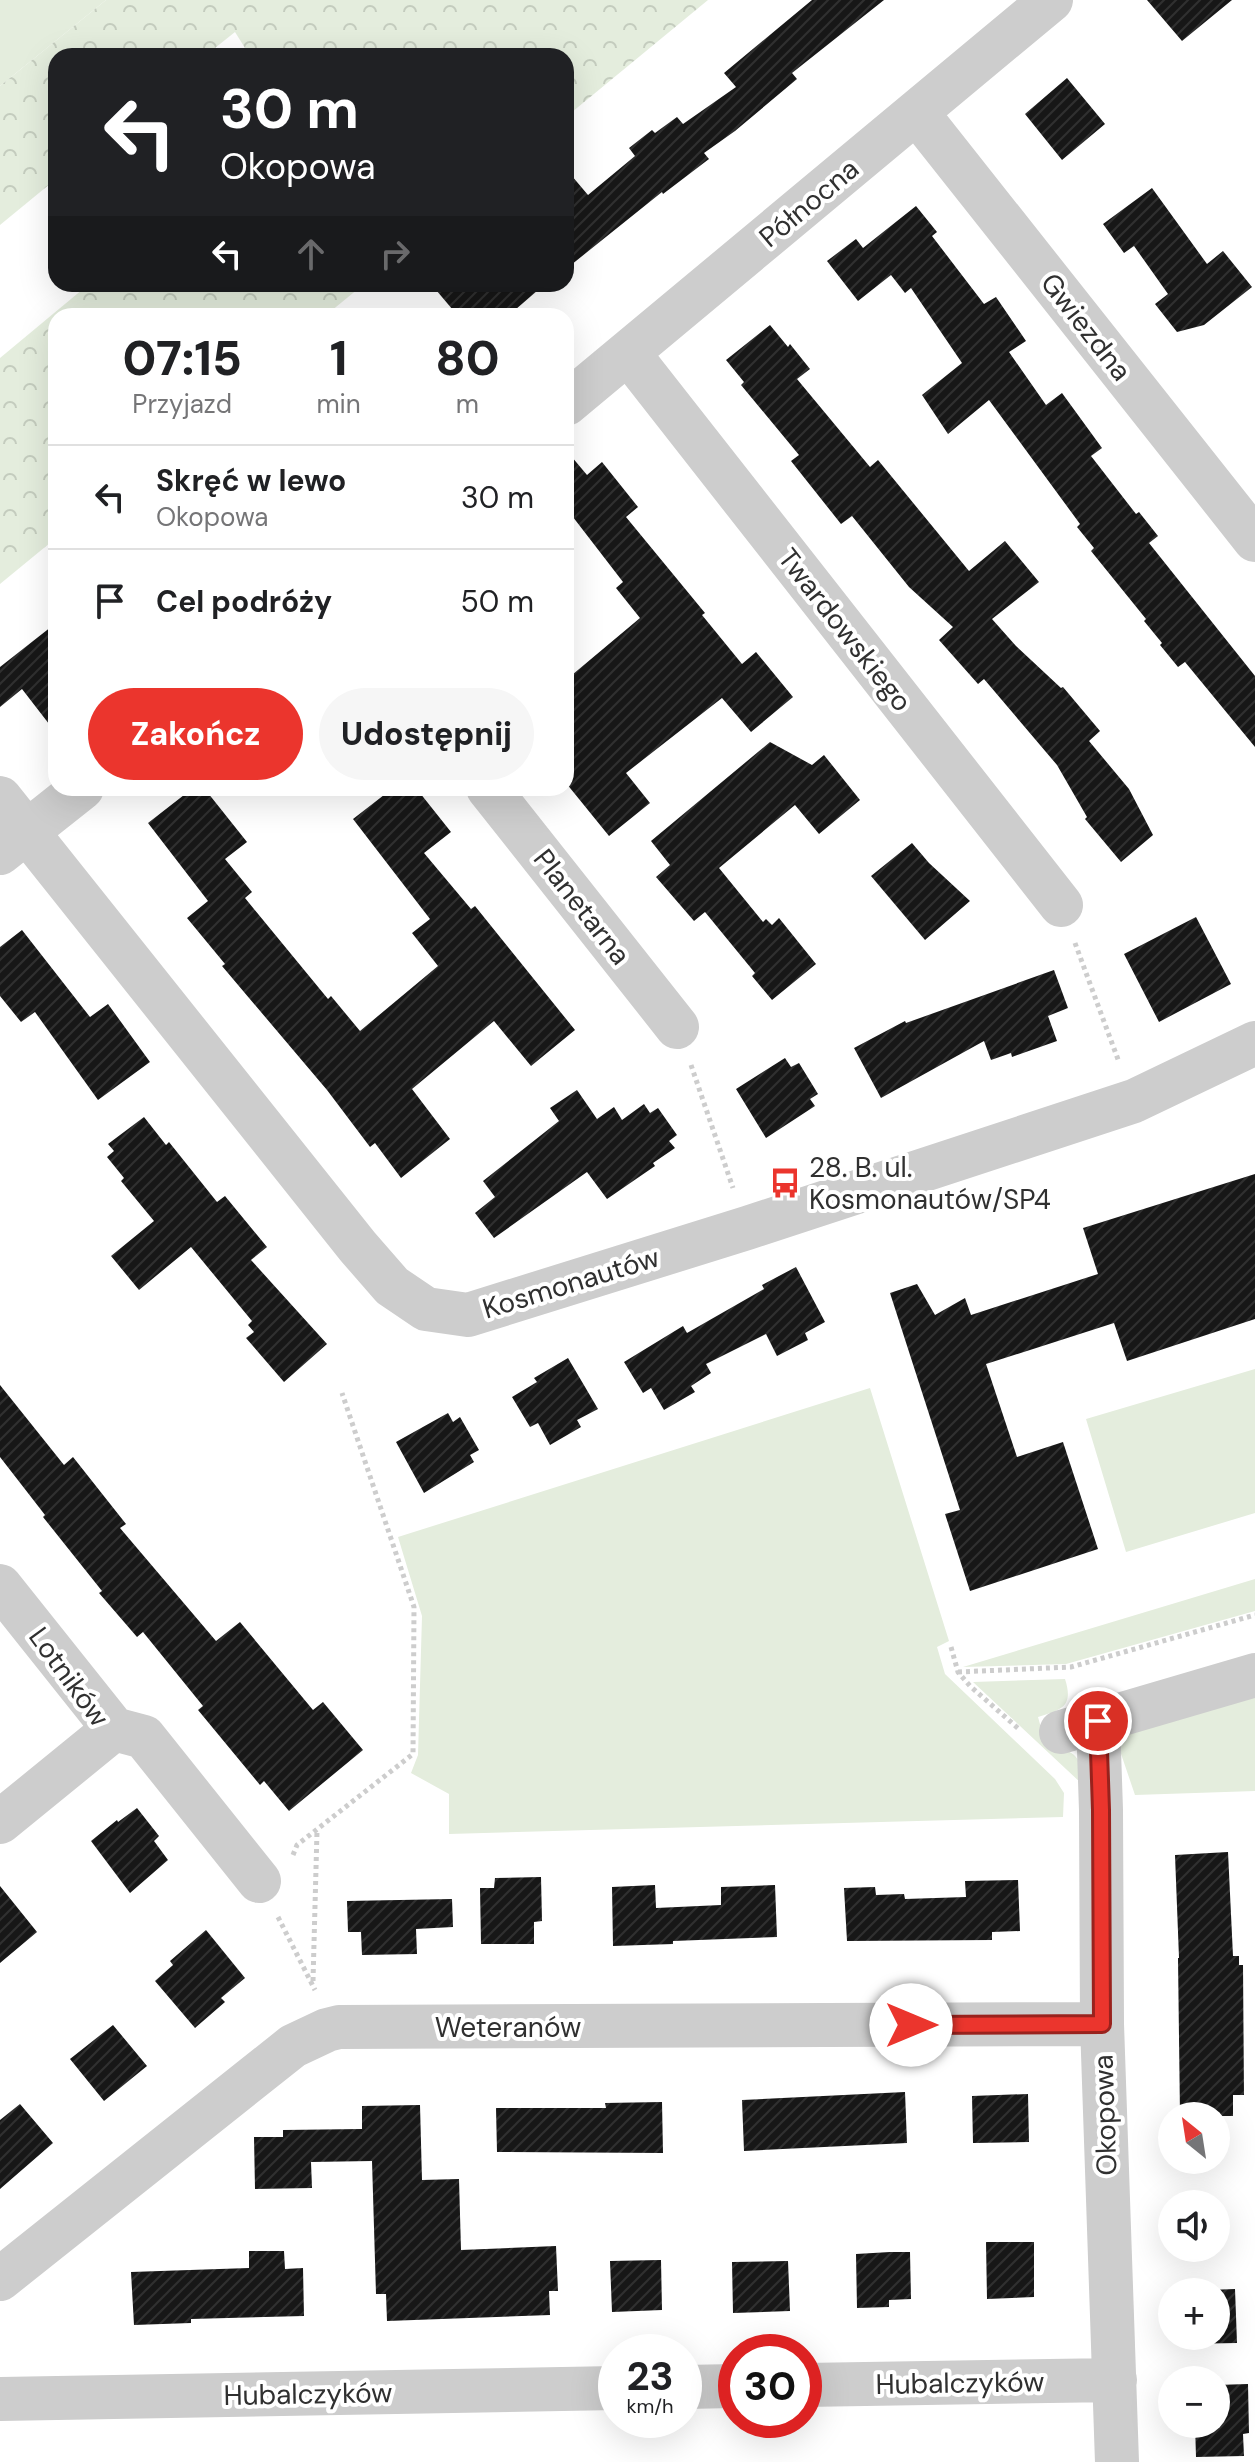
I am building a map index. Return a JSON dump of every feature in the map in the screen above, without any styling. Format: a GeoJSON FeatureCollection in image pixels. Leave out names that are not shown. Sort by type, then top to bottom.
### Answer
{"type":"FeatureCollection","features":[{"type":"Feature","properties":{"kind":"street","name":"Północna"},"geometry":{"type":"LineString","coordinates":[[574,398],[1051,0]]}},
{"type":"Feature","properties":{"kind":"street","name":"Gwiezdna"},"geometry":{"type":"LineString","coordinates":[[917,113],[1255,540]]}},
{"type":"Feature","properties":{"kind":"street","name":"Twardowskiego"},"geometry":{"type":"LineString","coordinates":[[629,354],[1061,905]]}},
{"type":"Feature","properties":{"kind":"street"},"geometry":{"type":"LineString","coordinates":[[9,827],[67,796]]}},
{"type":"Feature","properties":{"kind":"street","name":"Planetarna"},"geometry":{"type":"LineString","coordinates":[[494,796],[677,1027]]}},
{"type":"Feature","properties":{"kind":"street","name":"Kosmonautów"},"geometry":{"type":"LineString","coordinates":[[9,827],[358,1247],[392,1286],[426,1309],[468,1315],[747,1228],[1134,1101],[1255,1043]]}},
{"type":"Feature","properties":{"kind":"street","name":"Lotników"},"geometry":{"type":"LineString","coordinates":[[0,1586],[114,1729],[0,1822]]}},
{"type":"Feature","properties":{"kind":"street","name":"Okopowa"},"geometry":{"type":"LineString","coordinates":[[1117,2462],[1102,2024],[1101,1810],[1080,1726],[1255,1675]]}},
{"type":"Feature","properties":{"kind":"street"},"geometry":{"type":"LineString","coordinates":[[114,1729],[144,1737],[259,1881]]}},
{"type":"Feature","properties":{"kind":"street","name":"Weteranów"},"geometry":{"type":"LineString","coordinates":[[0,2279],[293,2046],[339,2027],[1102,2024]]}},
{"type":"Feature","properties":{"kind":"street","name":"Hubalczyków"},"geometry":{"type":"LineString","coordinates":[[822,2385],[1115,2380]]}},
{"type":"Feature","properties":{"kind":"street","name":"Hubalczyków"},"geometry":{"type":"LineString","coordinates":[[0,2399],[598,2388]]}},
{"type":"Feature","properties":{"kind":"path"},"geometry":{"type":"LineString","coordinates":[[1061,905],[1134,1101]]}},
{"type":"Feature","properties":{"kind":"path"},"geometry":{"type":"LineString","coordinates":[[677,1027],[747,1228]]}},
{"type":"Feature","properties":{"kind":"path"},"geometry":{"type":"LineString","coordinates":[[327,2030],[313,1984],[259,1881],[289,1865],[297,1845],[413,1754],[414,1607],[342,1393]]}},
{"type":"Feature","properties":{"kind":"path"},"geometry":{"type":"LineString","coordinates":[[958,1672],[1071,1667],[1255,1615]]}},
{"type":"Feature","properties":{"kind":"path"},"geometry":{"type":"LineString","coordinates":[[313,1984],[317,1830]]}},
{"type":"Feature","properties":{"kind":"green space"},"geometry":{"type":"Polygon","coordinates":[[[0,0],[106,0],[0,86],[0,0]]]}},
{"type":"Feature","properties":{"kind":"green space"},"geometry":{"type":"Polygon","coordinates":[[[106,0],[708,0],[574,110],[574,48],[245,48],[235,32],[215,48],[48,48],[48,186],[0,225],[0,86],[106,0]]]}},
{"type":"Feature","properties":{"kind":"green space"},"geometry":{"type":"Polygon","coordinates":[[[79,292],[354,292],[335,308],[60,308],[79,292]]]}},
{"type":"Feature","properties":{"kind":"green space"},"geometry":{"type":"Polygon","coordinates":[[[48,318],[48,545],[0,584],[0,358],[48,318]]]}},
{"type":"Feature","properties":{"kind":"green space"},"geometry":{"type":"Polygon","coordinates":[[[1255,1369],[1255,1513],[1126,1552],[1086,1419],[1255,1369]]]}},
{"type":"Feature","properties":{"kind":"green space"},"geometry":{"type":"Polygon","coordinates":[[[870,1388],[949,1641],[937,1647],[945,1674],[1055,1779],[1064,1793],[1063,1817],[449,1834],[449,1794],[411,1773],[418,1755],[422,1616],[398,1537],[870,1388]]]}},
{"type":"Feature","properties":{"kind":"green space"},"geometry":{"type":"Polygon","coordinates":[[[1255,1579],[1255,1611],[1066,1664],[963,1667],[1255,1579]]]}},
{"type":"Feature","properties":{"kind":"green space"},"geometry":{"type":"Polygon","coordinates":[[[1065,1679],[1068,1696],[1064,1706],[1038,1717],[1046,1746],[1070,1752],[1078,1759],[1082,1784],[973,1682],[1065,1679]]]}},
{"type":"Feature","properties":{"kind":"green space"},"geometry":{"type":"Polygon","coordinates":[[[1255,1689],[1255,1791],[1135,1795],[1119,1748],[1131,1729],[1255,1689]]]}},
{"type":"Feature","properties":{"kind":"building"},"geometry":{"type":"Polygon","coordinates":[[[812,0],[884,0],[792,73],[797,79],[704,153],[709,159],[662,192],[574,263],[574,178],[588,195],[635,156],[629,148],[652,130],[655,133],[677,117],[683,124],[736,87],[724,73],[812,0]]]}},
{"type":"Feature","properties":{"kind":"building"},"geometry":{"type":"Polygon","coordinates":[[[1147,0],[1232,0],[1182,41],[1147,0]]]}},
{"type":"Feature","properties":{"kind":"building"},"geometry":{"type":"Polygon","coordinates":[[[1067,78],[1105,124],[1062,160],[1025,114],[1067,78]]]}},
{"type":"Feature","properties":{"kind":"building"},"geometry":{"type":"Polygon","coordinates":[[[1152,188],[1207,264],[1223,251],[1252,287],[1204,325],[1177,332],[1155,304],[1168,294],[1134,246],[1124,253],[1103,224],[1152,188]]]}},
{"type":"Feature","properties":{"kind":"building"},"geometry":{"type":"Polygon","coordinates":[[[916,206],[937,232],[932,236],[984,304],[996,297],[1026,341],[1009,352],[1046,405],[1062,393],[1102,448],[1091,456],[1136,514],[1139,512],[1158,536],[1149,543],[1255,676],[1255,747],[1185,662],[1178,667],[1160,645],[1162,643],[1144,621],[1146,619],[1091,551],[1094,548],[1077,527],[1080,524],[989,400],[948,434],[922,395],[962,363],[911,288],[905,293],[891,275],[858,301],[827,261],[856,239],[863,248],[916,206]]]}},
{"type":"Feature","properties":{"kind":"building"},"geometry":{"type":"Polygon","coordinates":[[[438,292],[536,292],[517,308],[451,308],[438,292]]]}},
{"type":"Feature","properties":{"kind":"building"},"geometry":{"type":"Polygon","coordinates":[[[770,325],[810,369],[797,379],[870,467],[878,460],[969,571],[1005,541],[1039,582],[992,619],[1016,646],[1063,687],[1100,731],[1089,741],[1129,789],[1153,835],[1121,862],[1085,819],[1087,817],[1057,765],[984,679],[978,684],[939,640],[953,627],[909,587],[852,516],[841,524],[791,461],[799,455],[741,385],[744,382],[726,360],[770,325]]]}},
{"type":"Feature","properties":{"kind":"building"},"geometry":{"type":"Polygon","coordinates":[[[574,460],[587,475],[602,462],[638,507],[626,517],[705,613],[702,615],[742,664],[756,652],[793,697],[751,732],[722,698],[626,773],[650,803],[609,836],[574,793],[574,673],[640,618],[616,588],[623,582],[574,518],[574,460]]]}},
{"type":"Feature","properties":{"kind":"building"},"geometry":{"type":"Polygon","coordinates":[[[48,629],[48,723],[22,689],[0,707],[0,667],[48,629]]]}},
{"type":"Feature","properties":{"kind":"building"},"geometry":{"type":"Polygon","coordinates":[[[770,742],[812,765],[824,755],[860,800],[819,834],[795,805],[719,868],[763,922],[766,919],[772,925],[779,918],[816,964],[772,1000],[752,976],[755,973],[705,912],[694,921],[656,877],[670,865],[651,841],[770,742]]]}},
{"type":"Feature","properties":{"kind":"building"},"geometry":{"type":"Polygon","coordinates":[[[183,796],[210,796],[247,842],[225,859],[252,892],[245,898],[328,999],[331,996],[360,1031],[438,966],[412,933],[430,919],[353,819],[383,796],[422,796],[451,832],[424,853],[471,909],[475,906],[575,1030],[531,1066],[494,1021],[412,1089],[450,1139],[401,1178],[375,1143],[370,1147],[327,1090],[222,966],[225,964],[187,918],[208,901],[148,823],[183,796]]]}},
{"type":"Feature","properties":{"kind":"building"},"geometry":{"type":"Polygon","coordinates":[[[912,843],[970,901],[925,940],[871,876],[912,843]]]}},
{"type":"Feature","properties":{"kind":"building"},"geometry":{"type":"Polygon","coordinates":[[[1196,917],[1231,984],[1159,1022],[1124,954],[1196,917]]]}},
{"type":"Feature","properties":{"kind":"building"},"geometry":{"type":"Polygon","coordinates":[[[22,930],[90,1017],[108,1004],[150,1062],[98,1100],[35,1012],[21,1022],[0,996],[0,947],[22,930]]]}},
{"type":"Feature","properties":{"kind":"building"},"geometry":{"type":"Polygon","coordinates":[[[1054,970],[1068,1008],[1048,1016],[1057,1041],[1012,1057],[1011,1053],[991,1060],[984,1041],[881,1098],[854,1048],[905,1021],[1054,970]]]}},
{"type":"Feature","properties":{"kind":"building"},"geometry":{"type":"Polygon","coordinates":[[[785,1058],[791,1067],[799,1063],[818,1094],[810,1099],[815,1106],[766,1138],[736,1089],[785,1058]]]}},
{"type":"Feature","properties":{"kind":"building"},"geometry":{"type":"Polygon","coordinates":[[[577,1090],[597,1119],[614,1107],[622,1120],[644,1104],[650,1113],[658,1108],[677,1135],[669,1141],[675,1148],[607,1199],[587,1172],[494,1238],[475,1213],[495,1197],[483,1181],[559,1121],[550,1108],[577,1090]]]}},
{"type":"Feature","properties":{"kind":"building"},"geometry":{"type":"Polygon","coordinates":[[[144,1117],[166,1145],[169,1142],[217,1202],[225,1196],[267,1247],[251,1260],[327,1344],[284,1382],[246,1338],[254,1332],[248,1325],[252,1321],[191,1247],[139,1290],[111,1256],[154,1221],[121,1181],[124,1178],[107,1157],[114,1151],[108,1144],[144,1117]]]}},
{"type":"Feature","properties":{"kind":"building"},"geometry":{"type":"Polygon","coordinates":[[[1255,1174],[1255,1319],[1127,1361],[1114,1323],[986,1364],[1017,1457],[1063,1442],[1098,1549],[970,1591],[945,1514],[960,1510],[890,1293],[917,1284],[935,1315],[965,1298],[971,1315],[1098,1274],[1083,1228],[1255,1174]]]}},
{"type":"Feature","properties":{"kind":"building"},"geometry":{"type":"Polygon","coordinates":[[[796,1267],[825,1322],[805,1333],[808,1340],[777,1356],[766,1334],[706,1364],[711,1373],[691,1386],[695,1392],[664,1410],[651,1388],[643,1393],[624,1362],[683,1326],[687,1333],[796,1267]]]}},
{"type":"Feature","properties":{"kind":"building"},"geometry":{"type":"Polygon","coordinates":[[[568,1358],[598,1409],[577,1420],[581,1427],[550,1445],[538,1423],[530,1427],[512,1397],[537,1382],[534,1378],[568,1358]]]}},
{"type":"Feature","properties":{"kind":"building"},"geometry":{"type":"Polygon","coordinates":[[[0,1385],[64,1465],[73,1457],[126,1524],[120,1528],[216,1641],[240,1622],[313,1710],[323,1702],[363,1750],[289,1811],[264,1781],[260,1785],[198,1710],[203,1706],[143,1632],[137,1637],[99,1593],[102,1591],[0,1457],[0,1385]]]}},
{"type":"Feature","properties":{"kind":"building"},"geometry":{"type":"Polygon","coordinates":[[[448,1413],[453,1422],[460,1417],[479,1450],[470,1455],[474,1462],[424,1493],[396,1442],[448,1413]]]}},
{"type":"Feature","properties":{"kind":"building"},"geometry":{"type":"Polygon","coordinates":[[[137,1808],[159,1836],[154,1841],[168,1860],[130,1893],[91,1841],[137,1808]]]}},
{"type":"Feature","properties":{"kind":"building"},"geometry":{"type":"Polygon","coordinates":[[[1228,1852],[1233,1956],[1239,1956],[1239,1965],[1243,1965],[1244,2095],[1233,2095],[1233,2116],[1230,2116],[1230,2102],[1180,2102],[1175,1855],[1228,1852]]]}},
{"type":"Feature","properties":{"kind":"building"},"geometry":{"type":"Polygon","coordinates":[[[541,1877],[542,1921],[534,1922],[534,1944],[481,1944],[480,1888],[494,1888],[495,1878],[541,1877]]]}},
{"type":"Feature","properties":{"kind":"building"},"geometry":{"type":"Polygon","coordinates":[[[1018,1880],[1020,1931],[992,1932],[992,1940],[847,1941],[844,1888],[875,1887],[876,1895],[904,1894],[905,1899],[966,1897],[965,1881],[1018,1880]]]}},
{"type":"Feature","properties":{"kind":"building"},"geometry":{"type":"Polygon","coordinates":[[[655,1885],[656,1908],[721,1905],[721,1887],[775,1885],[777,1937],[613,1946],[612,1887],[655,1885]]]}},
{"type":"Feature","properties":{"kind":"building"},"geometry":{"type":"Polygon","coordinates":[[[0,1886],[37,1932],[0,1963],[0,1886]]]}},
{"type":"Feature","properties":{"kind":"building"},"geometry":{"type":"Polygon","coordinates":[[[452,1899],[453,1927],[416,1929],[417,1954],[362,1955],[361,1932],[348,1932],[347,1901],[452,1899]]]}},
{"type":"Feature","properties":{"kind":"building"},"geometry":{"type":"Polygon","coordinates":[[[206,1930],[245,1978],[221,1998],[225,2002],[195,2028],[155,1981],[173,1965],[170,1961],[206,1930]]]}},
{"type":"Feature","properties":{"kind":"building"},"geometry":{"type":"Polygon","coordinates":[[[113,2025],[147,2066],[104,2101],[70,2059],[113,2025]]]}},
{"type":"Feature","properties":{"kind":"building"},"geometry":{"type":"Polygon","coordinates":[[[905,2092],[907,2143],[744,2151],[742,2100],[905,2092]]]}},
{"type":"Feature","properties":{"kind":"building"},"geometry":{"type":"Polygon","coordinates":[[[1028,2094],[1029,2142],[973,2143],[972,2096],[1028,2094]]]}},
{"type":"Feature","properties":{"kind":"building"},"geometry":{"type":"Polygon","coordinates":[[[662,2102],[663,2153],[497,2152],[496,2108],[606,2108],[605,2103],[662,2102]]]}},
{"type":"Feature","properties":{"kind":"building"},"geometry":{"type":"Polygon","coordinates":[[[20,2104],[53,2143],[0,2189],[0,2120],[20,2104]]]}},
{"type":"Feature","properties":{"kind":"building"},"geometry":{"type":"Polygon","coordinates":[[[420,2105],[422,2180],[459,2179],[461,2250],[556,2246],[558,2291],[549,2291],[550,2315],[387,2321],[386,2294],[376,2294],[372,2161],[311,2162],[312,2188],[255,2189],[254,2137],[283,2137],[283,2130],[362,2129],[362,2106],[420,2105]]]}},
{"type":"Feature","properties":{"kind":"building"},"geometry":{"type":"Polygon","coordinates":[[[986,2242],[1034,2242],[1034,2297],[987,2299],[986,2242]]]}},
{"type":"Feature","properties":{"kind":"building"},"geometry":{"type":"Polygon","coordinates":[[[249,2251],[284,2251],[285,2269],[303,2268],[304,2316],[191,2319],[191,2323],[134,2325],[131,2272],[249,2268],[249,2251]]]}},
{"type":"Feature","properties":{"kind":"building"},"geometry":{"type":"Polygon","coordinates":[[[910,2252],[911,2299],[889,2300],[889,2307],[857,2308],[856,2254],[910,2252]]]}},
{"type":"Feature","properties":{"kind":"building"},"geometry":{"type":"Polygon","coordinates":[[[661,2260],[662,2310],[612,2312],[610,2261],[661,2260]]]}},
{"type":"Feature","properties":{"kind":"building"},"geometry":{"type":"Polygon","coordinates":[[[788,2261],[790,2311],[733,2313],[732,2262],[788,2261]]]}},
{"type":"Feature","properties":{"kind":"building"},"geometry":{"type":"Polygon","coordinates":[[[1230,2289],[1235,2289],[1237,2343],[1230,2343],[1230,2289]]]}},
{"type":"Feature","properties":{"kind":"building"},"geometry":{"type":"Polygon","coordinates":[[[1248,2384],[1249,2433],[1243,2434],[1244,2456],[1196,2457],[1195,2438],[1230,2438],[1230,2385],[1248,2384]]]}},
{"type":"Feature","properties":{"kind":"place","name":"28. B. ul. Kosmonautów/SP4"},"geometry":{"type":"Point","coordinates":[785,1183]}},
{"type":"Feature","properties":{"kind":"route"},"geometry":{"type":"LineString","coordinates":[[911,2025],[1102,2024],[1098,1721]]}}]}
